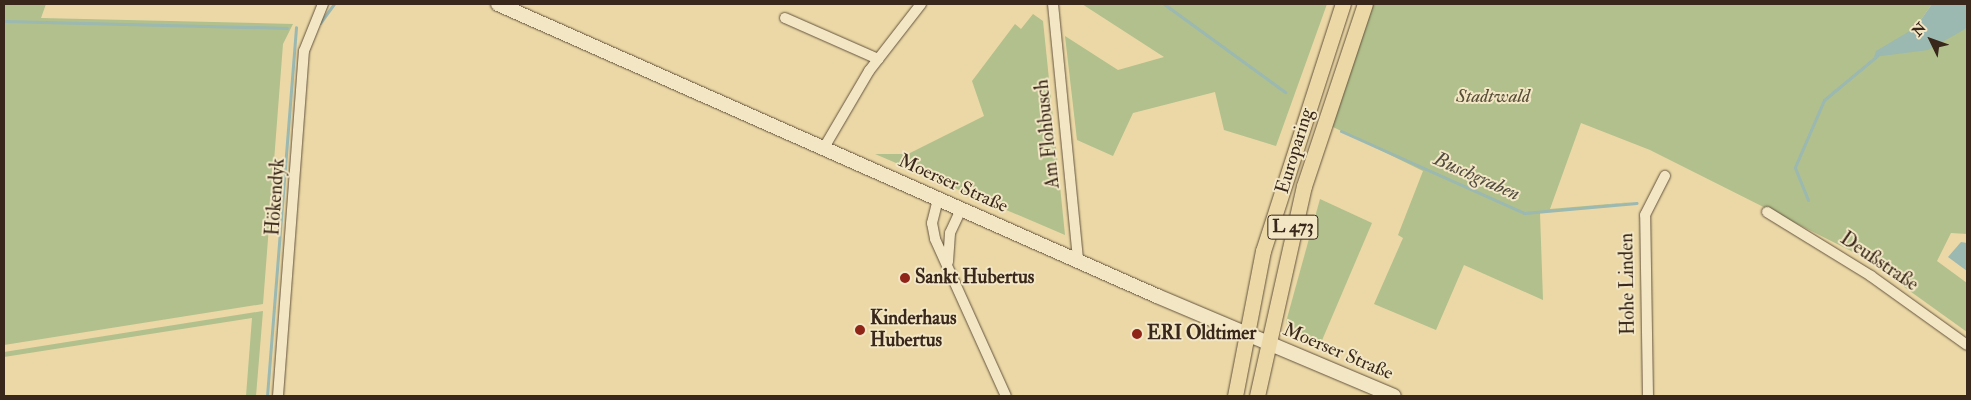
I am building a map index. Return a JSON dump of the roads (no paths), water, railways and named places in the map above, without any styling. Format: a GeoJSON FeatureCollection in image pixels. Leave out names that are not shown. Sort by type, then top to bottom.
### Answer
{"type":"FeatureCollection","features":[{"type":"Feature","properties":{"kind":"main road","name":"Moerser Straße"},"geometry":{"type":"LineString","coordinates":[[498,4],[825,146],[961,209],[1246,334],[1394,396]]}},
{"type":"Feature","properties":{"kind":"main road","name":"Europaring"},"geometry":{"type":"LineString","coordinates":[[1246,334],[1293,149],[1343,4]]}},
{"type":"Feature","properties":{"kind":"main road","name":"Europaring"},"geometry":{"type":"LineString","coordinates":[[1268,342],[1304,186],[1365,4]]}},
{"type":"Feature","properties":{"kind":"main road","name":"L 473"},"geometry":{"type":"LineString","coordinates":[[1235,396],[1246,334]]}},
{"type":"Feature","properties":{"kind":"main road","name":"L 473"},"geometry":{"type":"LineString","coordinates":[[1256,396],[1268,342]]}},
{"type":"Feature","properties":{"kind":"street","name":"Hökendyk"},"geometry":{"type":"LineString","coordinates":[[278,396],[304,52],[323,4]]}},
{"type":"Feature","properties":{"kind":"street"},"geometry":{"type":"LineString","coordinates":[[825,146],[878,59],[920,4]]}},
{"type":"Feature","properties":{"kind":"street","name":"Am Flohbusch"},"geometry":{"type":"LineString","coordinates":[[1053,4],[1078,260]]}},
{"type":"Feature","properties":{"kind":"street"},"geometry":{"type":"LineString","coordinates":[[785,18],[878,59]]}},
{"type":"Feature","properties":{"kind":"street","name":"Hohe Linden"},"geometry":{"type":"LineString","coordinates":[[1648,396],[1645,215],[1665,176]]}},
{"type":"Feature","properties":{"kind":"street"},"geometry":{"type":"LineString","coordinates":[[938,198],[932,223],[1006,396]]}},
{"type":"Feature","properties":{"kind":"street"},"geometry":{"type":"LineString","coordinates":[[948,263],[950,232],[961,209]]}},
{"type":"Feature","properties":{"kind":"street","name":"Deußstraße"},"geometry":{"type":"LineString","coordinates":[[1767,212],[1871,276],[1967,346]]}},
{"type":"Feature","properties":{"kind":"water"},"geometry":{"type":"Polygon","coordinates":[[[1932,4],[1967,4],[1967,28],[1928,50],[1874,57],[1876,51],[1915,28],[1932,4]]]}},
{"type":"Feature","properties":{"kind":"water"},"geometry":{"type":"Polygon","coordinates":[[[1961,242],[1967,243],[1967,271],[1948,257],[1961,242]]]}},
{"type":"Feature","properties":{"kind":"waterway"},"geometry":{"type":"LineString","coordinates":[[320,23],[334,4]]}},
{"type":"Feature","properties":{"kind":"waterway","name":"Buschgraben"},"geometry":{"type":"LineString","coordinates":[[1164,4],[1285,92]]}},
{"type":"Feature","properties":{"kind":"waterway"},"geometry":{"type":"LineString","coordinates":[[4,21],[287,28]]}},
{"type":"Feature","properties":{"kind":"waterway"},"geometry":{"type":"LineString","coordinates":[[267,396],[296,27]]}},
{"type":"Feature","properties":{"kind":"waterway"},"geometry":{"type":"LineString","coordinates":[[1808,200],[1795,167],[1824,100],[1877,56]]}},
{"type":"Feature","properties":{"kind":"waterway","name":"Buschgraben"},"geometry":{"type":"LineString","coordinates":[[1341,131],[1524,213],[1637,203]]}},
{"type":"Feature","properties":{"kind":"place","name":"Sankt Hubertus"},"geometry":{"type":"Point","coordinates":[905,278]}},
{"type":"Feature","properties":{"kind":"place","name":"Kinderhaus Hubertus"},"geometry":{"type":"Point","coordinates":[860,330]}},
{"type":"Feature","properties":{"kind":"place","name":"ERI Oldtimer"},"geometry":{"type":"Point","coordinates":[1137,334]}},
{"type":"Feature","properties":{"kind":"park label","name":"Stadtwald"},"geometry":{"type":"Point","coordinates":[1493,97]}}]}
